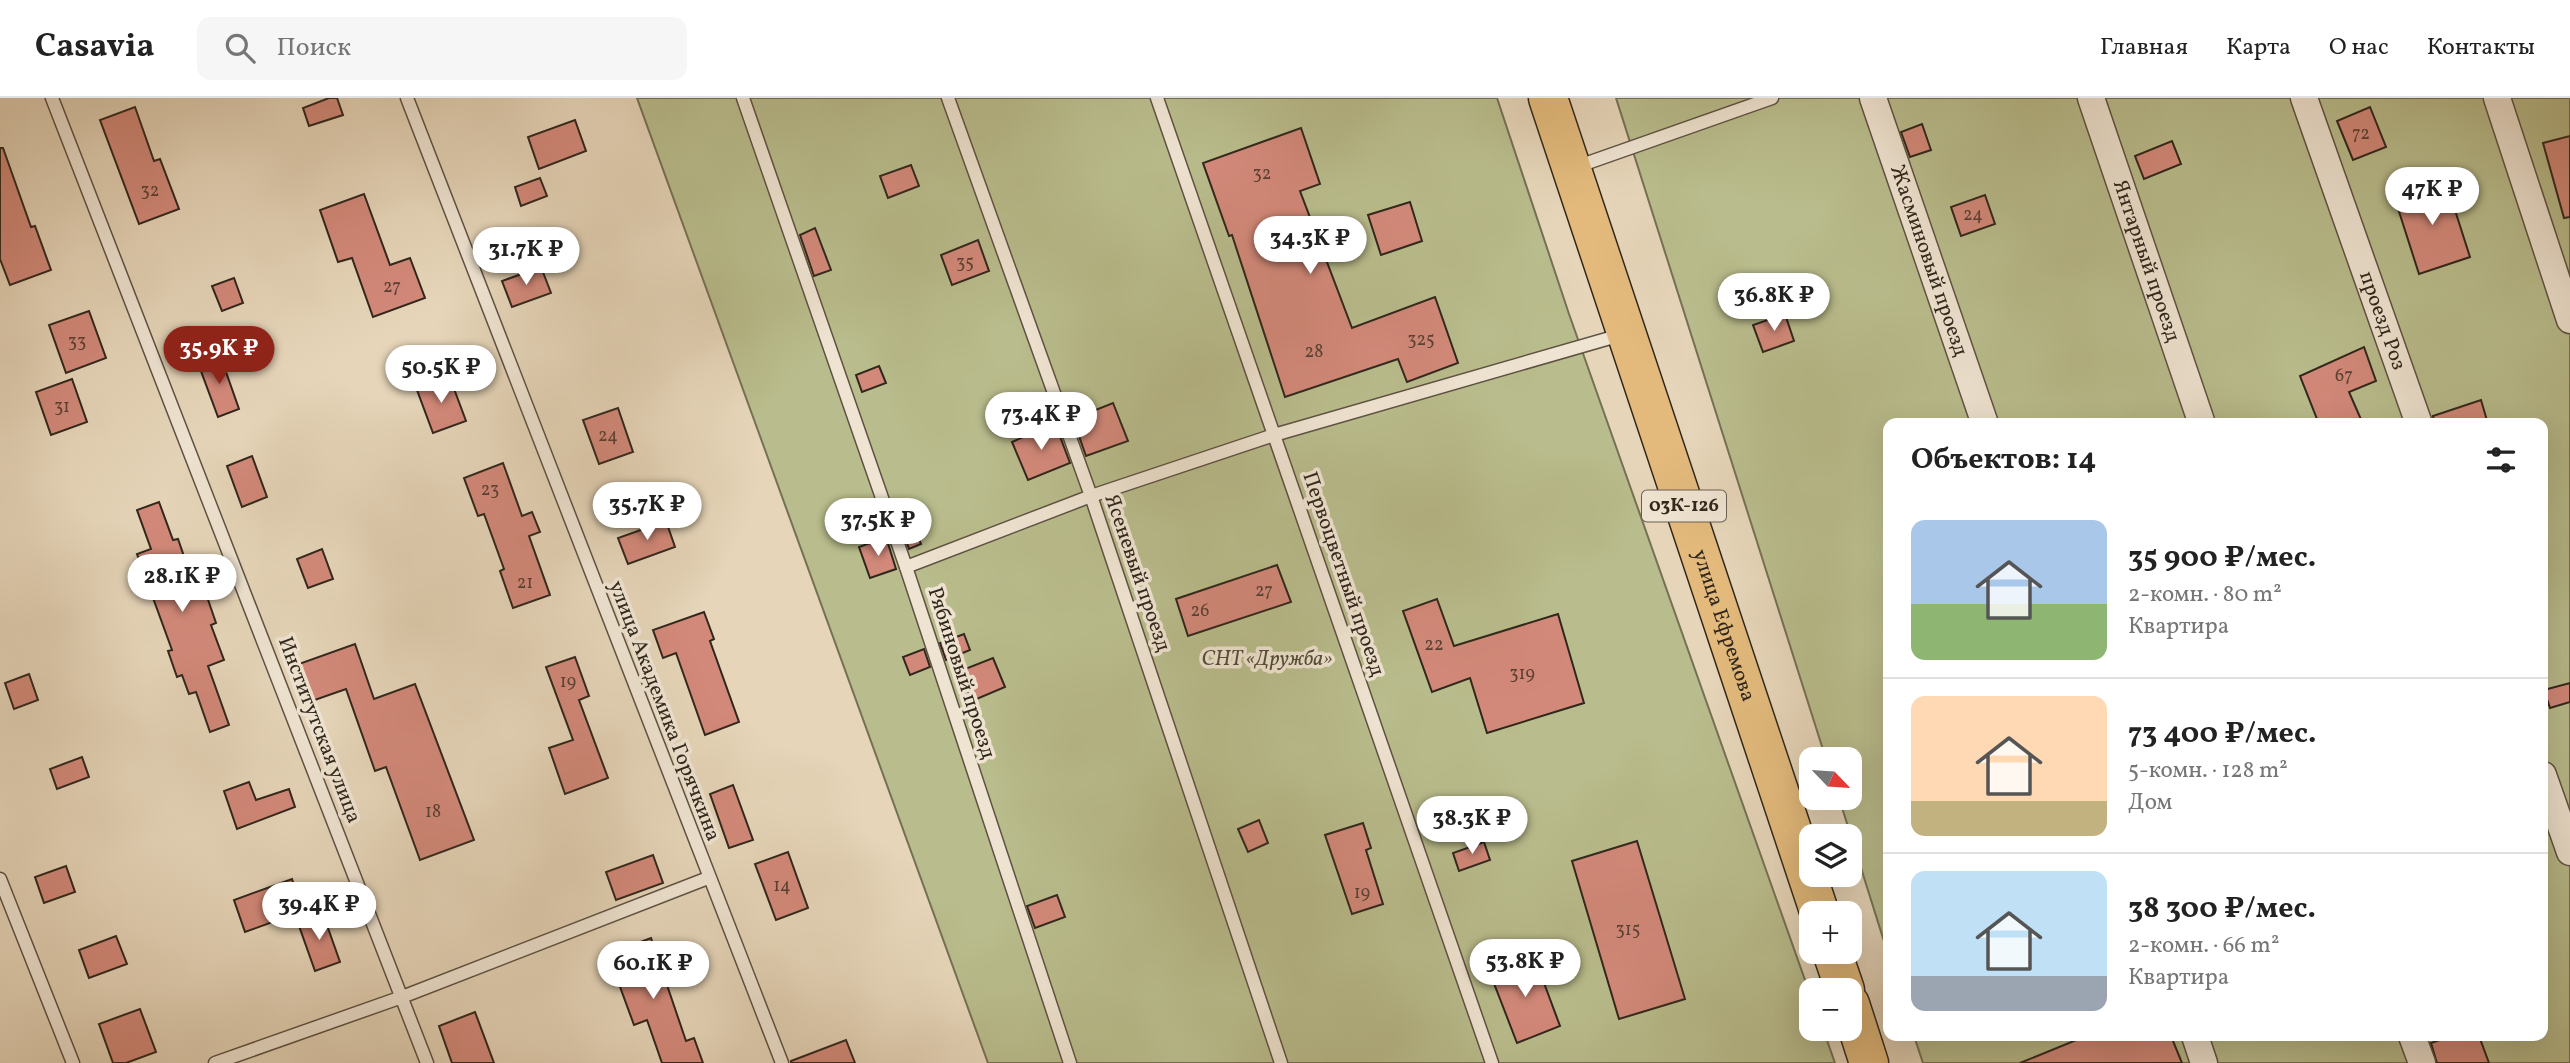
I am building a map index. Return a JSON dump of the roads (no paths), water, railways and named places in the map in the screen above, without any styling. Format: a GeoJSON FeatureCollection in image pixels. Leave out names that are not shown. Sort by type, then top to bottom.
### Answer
{"type":"FeatureCollection","features":[{"type":"Feature","properties":{"kind":"main road","name":"улица Ефремова"},"geometry":{"type":"LineString","coordinates":[[1548,98],[1816,901]]}},
{"type":"Feature","properties":{"kind":"main road"},"geometry":{"type":"LineString","coordinates":[[1862,1041],[1869,1063]]}},
{"type":"Feature","properties":{"kind":"street","name":"Жасминовый проезд"},"geometry":{"type":"LineString","coordinates":[[1873,98],[1983,418]]}},
{"type":"Feature","properties":{"kind":"street","name":"Янтарный проезд"},"geometry":{"type":"LineString","coordinates":[[2091,98],[2200,418]]}},
{"type":"Feature","properties":{"kind":"street","name":"проезд Роз"},"geometry":{"type":"LineString","coordinates":[[2304,98],[2417,418]]}},
{"type":"Feature","properties":{"kind":"street"},"geometry":{"type":"LineString","coordinates":[[2497,98],[2570,320]]}},
{"type":"Feature","properties":{"kind":"street"},"geometry":{"type":"LineString","coordinates":[[2548,789],[2570,852]]}},
{"type":"Feature","properties":{"kind":"street"},"geometry":{"type":"LineString","coordinates":[[2197,1041],[2204,1063]]}},
{"type":"Feature","properties":{"kind":"street"},"geometry":{"type":"LineString","coordinates":[[2414,1041],[2421,1063]]}},
{"type":"Feature","properties":{"kind":"lane","name":"Институтская улица"},"geometry":{"type":"LineString","coordinates":[[52,98],[427,1063]]}},
{"type":"Feature","properties":{"kind":"lane","name":"улица Академика Горячкина"},"geometry":{"type":"LineString","coordinates":[[407,98],[782,1063]]}},
{"type":"Feature","properties":{"kind":"lane","name":"Рябиновый проезд"},"geometry":{"type":"LineString","coordinates":[[743,98],[906,566],[1070,1063]]}},
{"type":"Feature","properties":{"kind":"lane","name":"Ясеневый проезд"},"geometry":{"type":"LineString","coordinates":[[948,98],[1091,496],[1281,1063]]}},
{"type":"Feature","properties":{"kind":"lane","name":"Первоцветный проезд"},"geometry":{"type":"LineString","coordinates":[[1157,98],[1492,1063]]}},
{"type":"Feature","properties":{"kind":"lane"},"geometry":{"type":"LineString","coordinates":[[1573,168],[1772,98]]}},
{"type":"Feature","properties":{"kind":"lane"},"geometry":{"type":"LineString","coordinates":[[906,566],[1091,496],[1274,435],[1627,333]]}},
{"type":"Feature","properties":{"kind":"lane"},"geometry":{"type":"LineString","coordinates":[[215,1063],[402,997],[708,878]]}},
{"type":"Feature","properties":{"kind":"lane"},"geometry":{"type":"LineString","coordinates":[[0,879],[73,1063]]}},
{"type":"Feature","properties":{"kind":"park label","name":"СНТ «Дружба»"},"geometry":{"type":"Point","coordinates":[1267,659]}}]}
